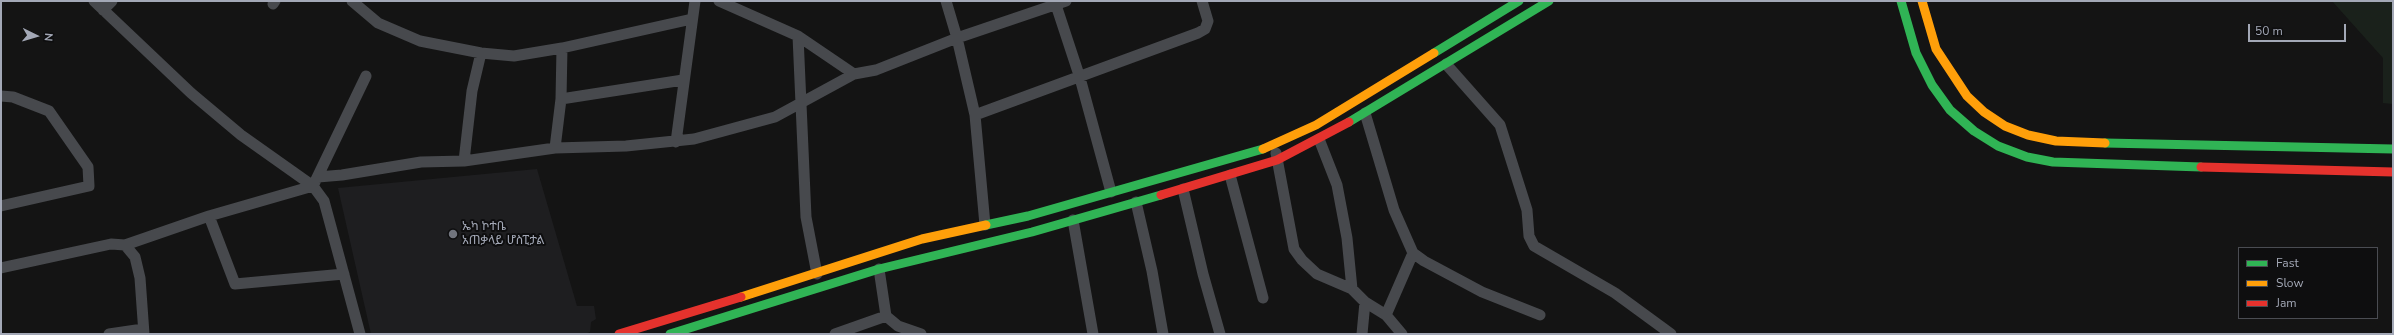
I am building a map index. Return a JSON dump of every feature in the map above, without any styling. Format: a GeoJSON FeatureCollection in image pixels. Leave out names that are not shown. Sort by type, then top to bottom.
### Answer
{"type":"FeatureCollection","features":[{"type":"Feature","properties":{"kind":"main road"},"geometry":{"type":"LineString","coordinates":[[619,334],[817,274],[871,254],[922,239],[1028,216],[1275,145],[1316,125],[1519,1]]}},
{"type":"Feature","properties":{"kind":"main road"},"geometry":{"type":"LineString","coordinates":[[670,334],[879,269],[1073,220],[1184,189],[1277,160],[1319,139],[1365,113],[1549,1]]}},
{"type":"Feature","properties":{"kind":"main road"},"geometry":{"type":"LineString","coordinates":[[1901,1],[1916,54],[1932,85],[1950,110],[1974,131],[1998,146],[2027,157],[2053,162],[2393,172]]}},
{"type":"Feature","properties":{"kind":"main road"},"geometry":{"type":"LineString","coordinates":[[1922,1],[1936,49],[1967,96],[1984,112],[2000,123],[2028,135],[2056,141],[2100,143],[2393,149]]}},
{"type":"Feature","properties":{"kind":"street"},"geometry":{"type":"LineString","coordinates":[[94,1],[191,93],[241,135],[316,181],[324,201],[360,334]]}},
{"type":"Feature","properties":{"kind":"street"},"geometry":{"type":"LineString","coordinates":[[103,10],[112,1]]}},
{"type":"Feature","properties":{"kind":"street"},"geometry":{"type":"LineString","coordinates":[[352,1],[378,23],[420,41],[481,53],[514,56],[562,48],[692,19]]}},
{"type":"Feature","properties":{"kind":"street"},"geometry":{"type":"LineString","coordinates":[[676,142],[683,80],[695,1]]}},
{"type":"Feature","properties":{"kind":"street"},"geometry":{"type":"LineString","coordinates":[[719,1],[798,36],[854,74]]}},
{"type":"Feature","properties":{"kind":"street"},"geometry":{"type":"LineString","coordinates":[[946,1],[957,38],[976,115],[985,225]]}},
{"type":"Feature","properties":{"kind":"street"},"geometry":{"type":"LineString","coordinates":[[976,115],[1080,78],[1198,33],[1205,29],[1208,21],[1202,1]]}},
{"type":"Feature","properties":{"kind":"street"},"geometry":{"type":"LineString","coordinates":[[1,268],[111,244],[125,245],[316,181],[342,176],[421,162],[464,161],[555,148],[626,146],[676,142],[775,116],[854,74],[876,70],[957,38],[1061,3],[1111,192]]}},
{"type":"Feature","properties":{"kind":"street"},"geometry":{"type":"LineString","coordinates":[[798,36],[806,217],[817,274]]}},
{"type":"Feature","properties":{"kind":"street"},"geometry":{"type":"LineString","coordinates":[[555,148],[561,99],[562,48]]}},
{"type":"Feature","properties":{"kind":"street"},"geometry":{"type":"LineString","coordinates":[[464,161],[472,91],[481,53]]}},
{"type":"Feature","properties":{"kind":"street"},"geometry":{"type":"LineString","coordinates":[[1446,64],[1500,125],[1527,210],[1529,236],[1534,246],[1614,293],[1671,334]]}},
{"type":"Feature","properties":{"kind":"street"},"geometry":{"type":"LineString","coordinates":[[316,181],[366,76]]}},
{"type":"Feature","properties":{"kind":"street"},"geometry":{"type":"LineString","coordinates":[[561,99],[683,80]]}},
{"type":"Feature","properties":{"kind":"street"},"geometry":{"type":"LineString","coordinates":[[1,96],[12,97],[49,111],[88,167],[89,186],[1,206]]}},
{"type":"Feature","properties":{"kind":"street"},"geometry":{"type":"LineString","coordinates":[[1365,113],[1394,210],[1413,253],[1424,262],[1482,292],[1540,315]]}},
{"type":"Feature","properties":{"kind":"street"},"geometry":{"type":"LineString","coordinates":[[1319,139],[1337,184],[1346,238],[1352,289]]}},
{"type":"Feature","properties":{"kind":"street"},"geometry":{"type":"LineString","coordinates":[[1275,145],[1294,248],[1302,260],[1316,274],[1352,289],[1365,302],[1386,315],[1402,334]]}},
{"type":"Feature","properties":{"kind":"street"},"geometry":{"type":"LineString","coordinates":[[1230,175],[1263,298]]}},
{"type":"Feature","properties":{"kind":"street"},"geometry":{"type":"LineString","coordinates":[[1184,189],[1203,274],[1220,334]]}},
{"type":"Feature","properties":{"kind":"street"},"geometry":{"type":"LineString","coordinates":[[1136,202],[1152,271],[1163,334]]}},
{"type":"Feature","properties":{"kind":"street"},"geometry":{"type":"LineString","coordinates":[[208,216],[235,284],[344,274]]}},
{"type":"Feature","properties":{"kind":"street"},"geometry":{"type":"LineString","coordinates":[[1073,220],[1093,334]]}},
{"type":"Feature","properties":{"kind":"street"},"geometry":{"type":"LineString","coordinates":[[109,334],[143,332],[140,278],[135,257],[125,245]]}},
{"type":"Feature","properties":{"kind":"street"},"geometry":{"type":"LineString","coordinates":[[1386,315],[1413,253]]}},
{"type":"Feature","properties":{"kind":"street"},"geometry":{"type":"LineString","coordinates":[[879,269],[886,316],[898,326],[921,334]]}},
{"type":"Feature","properties":{"kind":"street"},"geometry":{"type":"LineString","coordinates":[[1362,334],[1365,302]]}},
{"type":"Feature","properties":{"kind":"street"},"geometry":{"type":"LineString","coordinates":[[835,334],[886,316]]}},
{"type":"Feature","properties":{"kind":"shaded area"},"geometry":{"type":"Polygon","coordinates":[[[2332,1],[2393,1],[2393,104],[2383,103],[2383,58],[2332,1]]]}},
{"type":"Feature","properties":{"kind":"shaded area","name":"ኤካ ኮተቤ አጠቃላይ ሆስፒታል"},"geometry":{"type":"Polygon","coordinates":[[[537,169],[577,306],[594,306],[596,319],[591,322],[590,332],[585,334],[371,334],[338,188],[537,169]]]}},
{"type":"Feature","properties":{"kind":"traffic: fast"},"geometry":{"type":"LineString","coordinates":[[1434,53],[1519,1]]}},
{"type":"Feature","properties":{"kind":"traffic: fast"},"geometry":{"type":"LineString","coordinates":[[1349,122],[1549,1]]}},
{"type":"Feature","properties":{"kind":"traffic: fast"},"geometry":{"type":"LineString","coordinates":[[1901,1],[1916,53],[1932,85],[1950,110],[1974,131],[1998,146],[2027,157],[2053,162],[2201,167]]}},
{"type":"Feature","properties":{"kind":"traffic: fast"},"geometry":{"type":"LineString","coordinates":[[2105,143],[2393,149]]}},
{"type":"Feature","properties":{"kind":"traffic: fast"},"geometry":{"type":"LineString","coordinates":[[986,225],[1028,216],[1263,149]]}},
{"type":"Feature","properties":{"kind":"traffic: fast"},"geometry":{"type":"LineString","coordinates":[[670,334],[879,269],[1032,232],[1161,195]]}},
{"type":"Feature","properties":{"kind":"traffic: slow"},"geometry":{"type":"LineString","coordinates":[[1922,1],[1936,49],[1967,96],[1984,112],[2005,126],[2028,135],[2056,141],[2105,143]]}},
{"type":"Feature","properties":{"kind":"traffic: slow"},"geometry":{"type":"LineString","coordinates":[[1263,149],[1316,125],[1434,53]]}},
{"type":"Feature","properties":{"kind":"traffic: slow"},"geometry":{"type":"LineString","coordinates":[[741,297],[922,239],[986,225]]}},
{"type":"Feature","properties":{"kind":"traffic: jam"},"geometry":{"type":"LineString","coordinates":[[1161,195],[1277,160],[1349,122]]}},
{"type":"Feature","properties":{"kind":"traffic: jam"},"geometry":{"type":"LineString","coordinates":[[2201,167],[2393,172]]}},
{"type":"Feature","properties":{"kind":"traffic: jam"},"geometry":{"type":"LineString","coordinates":[[619,334],[741,297]]}},
{"type":"Feature","properties":{"kind":"place","name":"ኤካ ኮተቤ አጠቃላይ ሆስፒታል"},"geometry":{"type":"Point","coordinates":[453,234]}}]}
